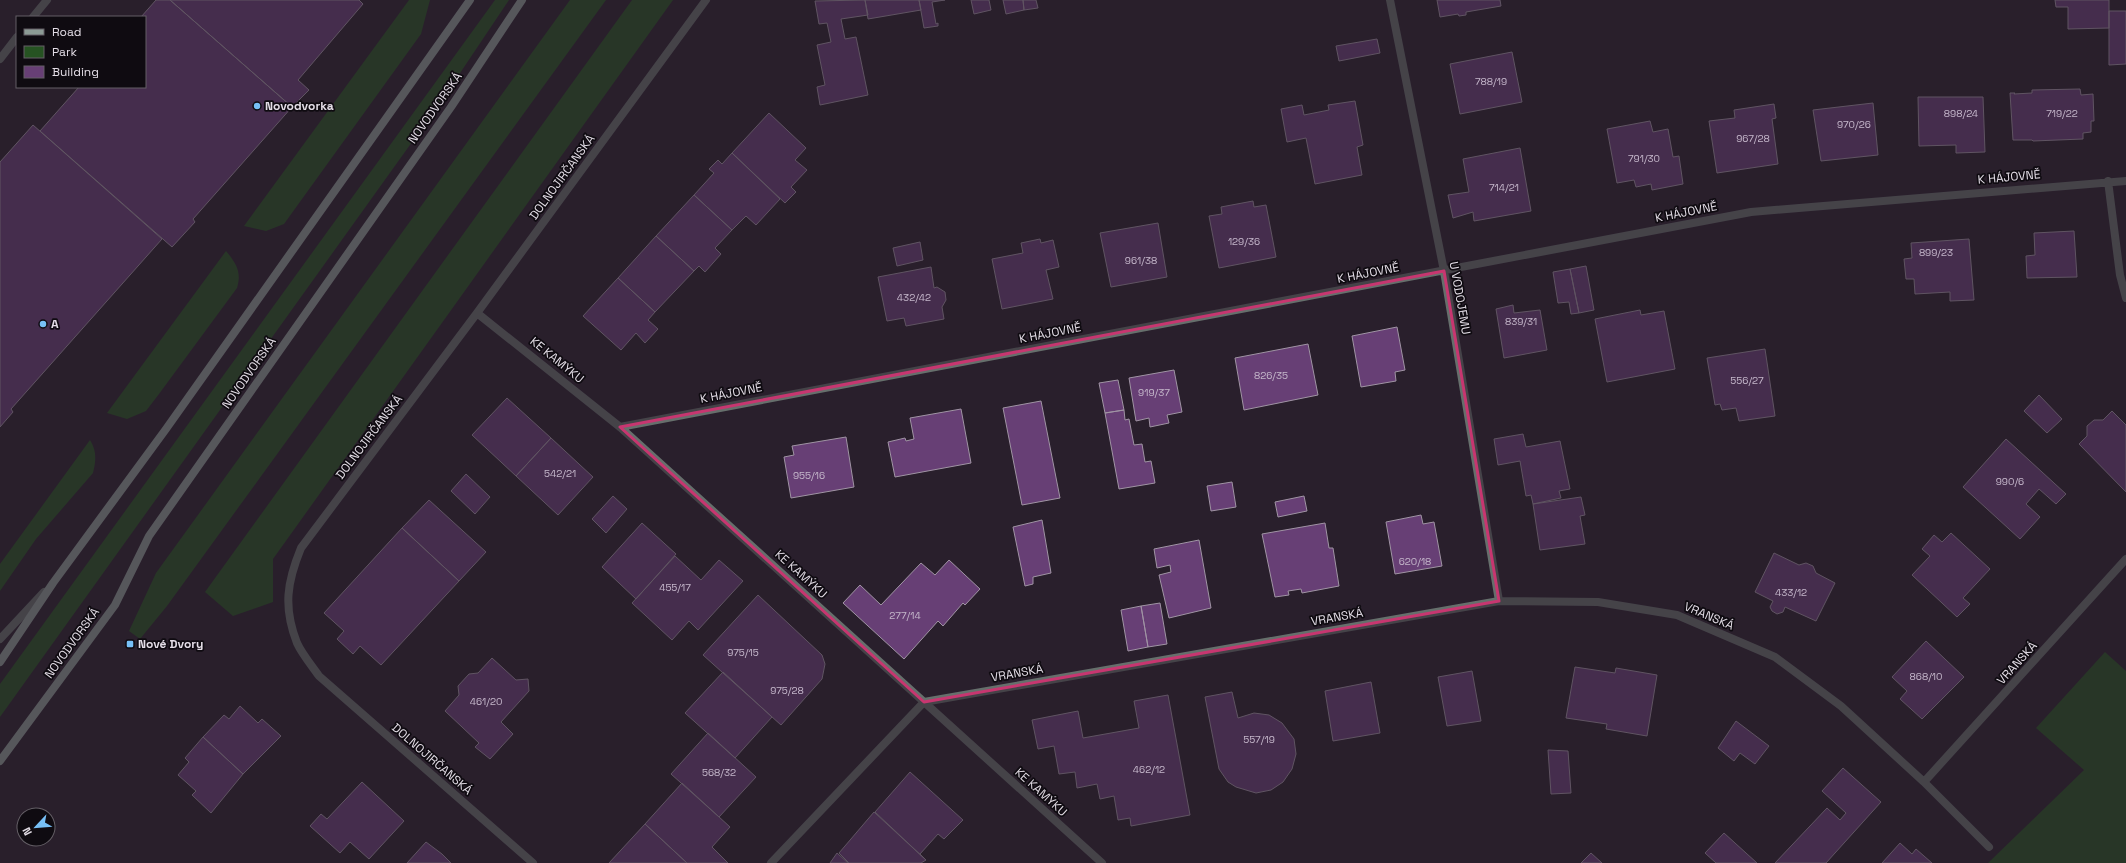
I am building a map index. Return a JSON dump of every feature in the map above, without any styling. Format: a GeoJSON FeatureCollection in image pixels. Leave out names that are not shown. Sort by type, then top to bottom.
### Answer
{"type":"FeatureCollection","features":[{"type":"Feature","properties":{"kind":"main road"},"geometry":{"type":"LineString","coordinates":[[0,662],[53,583],[166,429],[470,0]]}},
{"type":"Feature","properties":{"kind":"main road","name":"NOVODVORSKÁ"},"geometry":{"type":"LineString","coordinates":[[0,762],[114,605],[149,536],[451,107],[522,0]]}},
{"type":"Feature","properties":{"kind":"street"},"geometry":{"type":"LineString","coordinates":[[34,16],[47,0]]}},
{"type":"Feature","properties":{"kind":"street","name":"DOLNOJIRČANSKÁ"},"geometry":{"type":"LineString","coordinates":[[533,863],[319,676],[297,644],[287,606],[291,574],[301,548],[477,313],[706,0]]}},
{"type":"Feature","properties":{"kind":"street","name":"U VODOJEMU"},"geometry":{"type":"LineString","coordinates":[[1390,0],[1444,271],[1500,601]]}},
{"type":"Feature","properties":{"kind":"street"},"geometry":{"type":"LineString","coordinates":[[0,59],[16,38]]}},
{"type":"Feature","properties":{"kind":"street"},"geometry":{"type":"LineString","coordinates":[[2108,181],[2120,275],[2126,298]]}},
{"type":"Feature","properties":{"kind":"street","name":"K HÁJOVNĚ"},"geometry":{"type":"LineString","coordinates":[[620,427],[1751,212],[2108,181],[2126,181]]}},
{"type":"Feature","properties":{"kind":"street","name":"KE KAMÝKU"},"geometry":{"type":"LineString","coordinates":[[477,313],[620,427],[1102,863]]}},
{"type":"Feature","properties":{"kind":"street","name":"VRANSKÁ"},"geometry":{"type":"LineString","coordinates":[[1924,782],[2126,559]]}},
{"type":"Feature","properties":{"kind":"street"},"geometry":{"type":"LineString","coordinates":[[0,639],[53,583]]}},
{"type":"Feature","properties":{"kind":"street","name":"VRANSKÁ"},"geometry":{"type":"LineString","coordinates":[[924,702],[1500,601],[1598,602],[1677,615],[1775,657],[1841,706],[1924,782],[1989,847]]}},
{"type":"Feature","properties":{"kind":"street"},"geometry":{"type":"LineString","coordinates":[[770,863],[924,702]]}},
{"type":"Feature","properties":{"kind":"highlighted area"},"geometry":{"type":"Polygon","coordinates":[[[1444,271],[1499,601],[924,702],[620,427],[1444,271]]]}},
{"type":"Feature","properties":{"kind":"green space"},"geometry":{"type":"Polygon","coordinates":[[[409,0],[430,0],[421,34],[284,224],[266,231],[244,226],[409,0]]]}},
{"type":"Feature","properties":{"kind":"green space"},"geometry":{"type":"Polygon","coordinates":[[[495,0],[509,0],[440,103],[0,717],[0,684],[495,0]]]}},
{"type":"Feature","properties":{"kind":"green space"},"geometry":{"type":"Polygon","coordinates":[[[570,0],[606,0],[167,606],[140,639],[129,631],[156,573],[570,0]]]}},
{"type":"Feature","properties":{"kind":"green space"},"geometry":{"type":"Polygon","coordinates":[[[632,0],[673,0],[273,559],[273,602],[233,616],[205,592],[632,0]]]}},
{"type":"Feature","properties":{"kind":"green space"},"geometry":{"type":"Polygon","coordinates":[[[226,251],[237,268],[239,277],[237,288],[146,411],[127,419],[107,413],[226,251]]]}},
{"type":"Feature","properties":{"kind":"green space"},"geometry":{"type":"Polygon","coordinates":[[[90,440],[94,448],[95,456],[93,473],[36,539],[0,591],[0,564],[90,440]]]}},
{"type":"Feature","properties":{"kind":"green space"},"geometry":{"type":"Polygon","coordinates":[[[2105,652],[2126,671],[2126,863],[1988,863],[2084,770],[2036,728],[2105,652]]]}},
{"type":"Feature","properties":{"kind":"building"},"geometry":{"type":"Polygon","coordinates":[[[156,0],[170,0],[292,107],[193,219],[195,222],[172,247],[40,131],[78,88],[146,88],[146,16],[142,16],[156,0]]]}},
{"type":"Feature","properties":{"kind":"building"},"geometry":{"type":"Polygon","coordinates":[[[170,0],[359,0],[363,4],[298,80],[309,90],[292,107],[170,0]]]}},
{"type":"Feature","properties":{"kind":"building"},"geometry":{"type":"Polygon","coordinates":[[[865,0],[868,15],[841,19],[845,39],[856,37],[868,95],[820,105],[817,87],[825,85],[817,45],[831,42],[827,23],[819,24],[815,1],[865,0]]]}},
{"type":"Feature","properties":{"kind":"building"},"geometry":{"type":"Polygon","coordinates":[[[865,0],[919,0],[921,10],[868,19],[865,0]]]}},
{"type":"Feature","properties":{"kind":"building"},"geometry":{"type":"Polygon","coordinates":[[[919,0],[945,0],[932,2],[936,24],[938,23],[938,26],[924,28],[919,0]]]}},
{"type":"Feature","properties":{"kind":"building"},"geometry":{"type":"Polygon","coordinates":[[[971,0],[989,0],[991,10],[974,14],[971,0]]]}},
{"type":"Feature","properties":{"kind":"building"},"geometry":{"type":"Polygon","coordinates":[[[1003,0],[1023,0],[1024,10],[1006,14],[1003,0]]]}},
{"type":"Feature","properties":{"kind":"building"},"geometry":{"type":"Polygon","coordinates":[[[1023,0],[1036,0],[1038,8],[1024,10],[1023,0]]]}},
{"type":"Feature","properties":{"kind":"building"},"geometry":{"type":"Polygon","coordinates":[[[1437,0],[1500,0],[1501,6],[1466,12],[1466,15],[1459,16],[1458,14],[1440,17],[1437,0]]]}},
{"type":"Feature","properties":{"kind":"building"},"geometry":{"type":"Polygon","coordinates":[[[2055,0],[2109,0],[2109,28],[2068,29],[2068,7],[2056,7],[2055,0]]]}},
{"type":"Feature","properties":{"kind":"building"},"geometry":{"type":"Polygon","coordinates":[[[2109,11],[2126,11],[2126,64],[2109,65],[2109,11]]]}},
{"type":"Feature","properties":{"kind":"building"},"geometry":{"type":"Polygon","coordinates":[[[1377,39],[1380,53],[1339,61],[1336,46],[1377,39]]]}},
{"type":"Feature","properties":{"kind":"building"},"geometry":{"type":"Polygon","coordinates":[[[1512,52],[1522,102],[1460,114],[1450,64],[1512,52]]]}},
{"type":"Feature","properties":{"kind":"building"},"geometry":{"type":"Polygon","coordinates":[[[2080,89],[2081,95],[2093,94],[2094,121],[2091,121],[2091,132],[2083,133],[2083,139],[2033,141],[2013,140],[2010,93],[2032,93],[2032,90],[2080,89]]]}},
{"type":"Feature","properties":{"kind":"building"},"geometry":{"type":"Polygon","coordinates":[[[1918,97],[1983,97],[1985,152],[1956,153],[1956,145],[1919,146],[1918,97]]]}},
{"type":"Feature","properties":{"kind":"building"},"geometry":{"type":"Polygon","coordinates":[[[1355,101],[1363,145],[1357,147],[1362,175],[1315,184],[1306,138],[1287,142],[1281,109],[1302,105],[1304,115],[1329,110],[1328,105],[1355,101]]]}},
{"type":"Feature","properties":{"kind":"building"},"geometry":{"type":"Polygon","coordinates":[[[1873,103],[1878,155],[1821,161],[1813,110],[1873,103]]]}},
{"type":"Feature","properties":{"kind":"building"},"geometry":{"type":"Polygon","coordinates":[[[1774,104],[1776,118],[1772,119],[1778,164],[1717,173],[1709,121],[1735,118],[1734,110],[1774,104]]]}},
{"type":"Feature","properties":{"kind":"building"},"geometry":{"type":"Polygon","coordinates":[[[769,113],[806,148],[795,160],[807,170],[791,187],[796,192],[785,203],[732,153],[769,113]]]}},
{"type":"Feature","properties":{"kind":"building"},"geometry":{"type":"Polygon","coordinates":[[[1650,121],[1653,132],[1668,129],[1673,157],[1679,156],[1683,184],[1652,190],[1651,184],[1636,187],[1634,180],[1617,183],[1607,129],[1650,121]]]}},
{"type":"Feature","properties":{"kind":"building","name":"A"},"geometry":{"type":"Polygon","coordinates":[[[33,125],[162,239],[11,409],[13,412],[0,427],[0,162],[33,125]]]}},
{"type":"Feature","properties":{"kind":"building"},"geometry":{"type":"Polygon","coordinates":[[[1520,148],[1531,211],[1474,221],[1473,212],[1453,218],[1448,195],[1469,192],[1463,159],[1520,148]]]}},
{"type":"Feature","properties":{"kind":"building"},"geometry":{"type":"Polygon","coordinates":[[[732,153],[780,199],[756,225],[746,216],[732,230],[694,195],[714,173],[709,169],[718,160],[722,164],[732,153]]]}},
{"type":"Feature","properties":{"kind":"building"},"geometry":{"type":"Polygon","coordinates":[[[694,195],[732,230],[715,248],[721,254],[705,272],[699,266],[694,271],[656,236],[694,195]]]}},
{"type":"Feature","properties":{"kind":"building"},"geometry":{"type":"Polygon","coordinates":[[[1253,201],[1254,207],[1266,205],[1276,257],[1219,268],[1209,216],[1222,214],[1221,207],[1253,201]]]}},
{"type":"Feature","properties":{"kind":"building"},"geometry":{"type":"Polygon","coordinates":[[[1158,223],[1167,277],[1111,287],[1100,233],[1158,223]]]}},
{"type":"Feature","properties":{"kind":"building"},"geometry":{"type":"Polygon","coordinates":[[[2074,231],[2077,277],[2027,278],[2026,256],[2035,255],[2034,233],[2074,231]]]}},
{"type":"Feature","properties":{"kind":"building"},"geometry":{"type":"Polygon","coordinates":[[[656,236],[694,271],[655,312],[618,278],[656,236]]]}},
{"type":"Feature","properties":{"kind":"building"},"geometry":{"type":"Polygon","coordinates":[[[1040,239],[1041,243],[1053,240],[1059,267],[1046,270],[1053,299],[1002,309],[992,259],[1023,253],[1021,243],[1040,239]]]}},
{"type":"Feature","properties":{"kind":"building"},"geometry":{"type":"Polygon","coordinates":[[[1969,239],[1974,300],[1950,301],[1950,292],[1915,294],[1914,279],[1906,279],[1904,259],[1912,258],[1911,243],[1969,239]]]}},
{"type":"Feature","properties":{"kind":"building"},"geometry":{"type":"Polygon","coordinates":[[[920,242],[923,260],[897,266],[893,248],[920,242]]]}},
{"type":"Feature","properties":{"kind":"building"},"geometry":{"type":"Polygon","coordinates":[[[1586,266],[1594,310],[1579,313],[1570,269],[1586,266]]]}},
{"type":"Feature","properties":{"kind":"building"},"geometry":{"type":"Polygon","coordinates":[[[931,267],[934,288],[937,287],[945,292],[946,300],[942,307],[944,319],[906,326],[904,318],[887,321],[878,277],[931,267]]]}},
{"type":"Feature","properties":{"kind":"building"},"geometry":{"type":"Polygon","coordinates":[[[1570,269],[1579,313],[1571,314],[1569,302],[1558,303],[1553,272],[1570,269]]]}},
{"type":"Feature","properties":{"kind":"building"},"geometry":{"type":"Polygon","coordinates":[[[618,278],[655,312],[648,320],[658,329],[645,343],[636,333],[621,350],[583,316],[618,278]]]}},
{"type":"Feature","properties":{"kind":"building"},"geometry":{"type":"Polygon","coordinates":[[[1513,305],[1514,313],[1540,310],[1547,350],[1504,358],[1496,309],[1513,305]]]}},
{"type":"Feature","properties":{"kind":"building"},"geometry":{"type":"Polygon","coordinates":[[[1640,310],[1641,315],[1664,311],[1675,369],[1607,382],[1595,319],[1640,310]]]}},
{"type":"Feature","properties":{"kind":"building"},"geometry":{"type":"Polygon","coordinates":[[[1397,327],[1405,370],[1395,372],[1396,381],[1361,387],[1352,336],[1397,327]]]}},
{"type":"Feature","properties":{"kind":"building"},"geometry":{"type":"Polygon","coordinates":[[[1308,344],[1318,395],[1244,410],[1235,358],[1308,344]]]}},
{"type":"Feature","properties":{"kind":"building"},"geometry":{"type":"Polygon","coordinates":[[[1765,349],[1775,416],[1739,421],[1736,408],[1722,410],[1720,404],[1715,405],[1707,358],[1765,349]]]}},
{"type":"Feature","properties":{"kind":"building"},"geometry":{"type":"Polygon","coordinates":[[[1174,370],[1182,412],[1167,415],[1169,423],[1150,427],[1149,418],[1136,421],[1129,378],[1174,370]]]}},
{"type":"Feature","properties":{"kind":"building"},"geometry":{"type":"Polygon","coordinates":[[[1118,380],[1124,410],[1105,413],[1099,383],[1118,380]]]}},
{"type":"Feature","properties":{"kind":"building"},"geometry":{"type":"Polygon","coordinates":[[[2039,395],[2062,419],[2047,433],[2024,411],[2039,395]]]}},
{"type":"Feature","properties":{"kind":"building"},"geometry":{"type":"Polygon","coordinates":[[[507,398],[551,438],[516,476],[472,435],[507,398]]]}},
{"type":"Feature","properties":{"kind":"building"},"geometry":{"type":"Polygon","coordinates":[[[1041,401],[1060,498],[1022,505],[1003,408],[1041,401]]]}},
{"type":"Feature","properties":{"kind":"building"},"geometry":{"type":"Polygon","coordinates":[[[961,409],[971,463],[895,477],[888,442],[905,438],[906,441],[914,439],[910,418],[961,409]]]}},
{"type":"Feature","properties":{"kind":"building"},"geometry":{"type":"Polygon","coordinates":[[[1124,410],[1125,420],[1129,419],[1134,445],[1142,444],[1145,462],[1151,461],[1155,483],[1119,489],[1105,413],[1124,410]]]}},
{"type":"Feature","properties":{"kind":"building"},"geometry":{"type":"Polygon","coordinates":[[[2112,411],[2126,425],[2126,492],[2079,444],[2087,436],[2087,426],[2094,420],[2103,420],[2112,411]]]}},
{"type":"Feature","properties":{"kind":"building"},"geometry":{"type":"Polygon","coordinates":[[[1523,434],[1526,447],[1560,441],[1570,489],[1559,491],[1561,498],[1533,504],[1531,495],[1526,496],[1520,461],[1498,465],[1494,439],[1523,434]]]}},
{"type":"Feature","properties":{"kind":"building"},"geometry":{"type":"Polygon","coordinates":[[[846,437],[854,487],[791,498],[784,457],[794,455],[792,446],[846,437]]]}},
{"type":"Feature","properties":{"kind":"building"},"geometry":{"type":"Polygon","coordinates":[[[551,438],[593,477],[558,515],[516,476],[551,438]]]}},
{"type":"Feature","properties":{"kind":"building"},"geometry":{"type":"Polygon","coordinates":[[[2006,439],[2066,494],[2056,504],[2039,489],[2026,504],[2040,517],[2020,539],[1963,487],[2006,439]]]}},
{"type":"Feature","properties":{"kind":"building"},"geometry":{"type":"Polygon","coordinates":[[[466,474],[490,497],[475,514],[451,491],[466,474]]]}},
{"type":"Feature","properties":{"kind":"building"},"geometry":{"type":"Polygon","coordinates":[[[1232,482],[1236,507],[1211,511],[1207,486],[1232,482]]]}},
{"type":"Feature","properties":{"kind":"building"},"geometry":{"type":"Polygon","coordinates":[[[613,496],[627,509],[606,533],[592,519],[613,496]]]}},
{"type":"Feature","properties":{"kind":"building"},"geometry":{"type":"Polygon","coordinates":[[[1304,496],[1307,511],[1278,517],[1275,502],[1304,496]]]}},
{"type":"Feature","properties":{"kind":"building"},"geometry":{"type":"Polygon","coordinates":[[[1581,497],[1585,515],[1580,516],[1585,544],[1540,550],[1533,504],[1581,497]]]}},
{"type":"Feature","properties":{"kind":"building"},"geometry":{"type":"Polygon","coordinates":[[[429,500],[486,552],[459,581],[402,528],[429,500]]]}},
{"type":"Feature","properties":{"kind":"building"},"geometry":{"type":"Polygon","coordinates":[[[1421,515],[1423,524],[1434,522],[1442,566],[1395,574],[1386,522],[1421,515]]]}},
{"type":"Feature","properties":{"kind":"building"},"geometry":{"type":"Polygon","coordinates":[[[1042,520],[1051,573],[1033,577],[1033,584],[1025,586],[1013,527],[1042,520]]]}},
{"type":"Feature","properties":{"kind":"building"},"geometry":{"type":"Polygon","coordinates":[[[642,523],[676,554],[636,599],[602,567],[642,523]]]}},
{"type":"Feature","properties":{"kind":"building"},"geometry":{"type":"Polygon","coordinates":[[[1325,523],[1329,548],[1333,548],[1339,586],[1302,593],[1301,589],[1288,591],[1289,595],[1275,597],[1262,534],[1325,523]]]}},
{"type":"Feature","properties":{"kind":"building"},"geometry":{"type":"Polygon","coordinates":[[[402,528],[459,581],[381,665],[360,646],[353,654],[337,639],[344,631],[324,613],[402,528]]]}},
{"type":"Feature","properties":{"kind":"building"},"geometry":{"type":"Polygon","coordinates":[[[1951,533],[1990,569],[1963,598],[1970,604],[1957,617],[1912,575],[1930,556],[1922,549],[1934,535],[1942,542],[1951,533]]]}},
{"type":"Feature","properties":{"kind":"building"},"geometry":{"type":"Polygon","coordinates":[[[1199,540],[1211,608],[1169,618],[1159,575],[1171,572],[1170,565],[1157,568],[1154,549],[1199,540]]]}},
{"type":"Feature","properties":{"kind":"building"},"geometry":{"type":"Polygon","coordinates":[[[1774,553],[1799,565],[1806,563],[1813,566],[1816,573],[1835,583],[1816,621],[1785,607],[1783,612],[1777,614],[1772,611],[1770,607],[1773,601],[1755,592],[1774,553]]]}},
{"type":"Feature","properties":{"kind":"building"},"geometry":{"type":"Polygon","coordinates":[[[675,556],[701,580],[719,560],[743,581],[698,630],[689,621],[672,640],[632,603],[675,556]]]}},
{"type":"Feature","properties":{"kind":"building"},"geometry":{"type":"Polygon","coordinates":[[[949,560],[980,589],[965,605],[963,603],[943,626],[938,621],[904,659],[843,603],[860,585],[881,605],[921,563],[935,575],[949,560]]]}},
{"type":"Feature","properties":{"kind":"building"},"geometry":{"type":"Polygon","coordinates":[[[758,595],[822,655],[825,664],[822,679],[781,725],[703,655],[758,595]]]}},
{"type":"Feature","properties":{"kind":"building"},"geometry":{"type":"Polygon","coordinates":[[[1160,603],[1167,644],[1148,647],[1141,606],[1160,603]]]}},
{"type":"Feature","properties":{"kind":"building"},"geometry":{"type":"Polygon","coordinates":[[[1141,606],[1148,647],[1128,651],[1121,610],[1141,606]]]}},
{"type":"Feature","properties":{"kind":"building"},"geometry":{"type":"Polygon","coordinates":[[[1926,641],[1964,677],[1922,719],[1900,699],[1907,691],[1892,677],[1926,641]]]}},
{"type":"Feature","properties":{"kind":"building"},"geometry":{"type":"Polygon","coordinates":[[[492,658],[516,680],[528,679],[529,691],[501,722],[513,734],[490,759],[475,747],[479,743],[445,711],[459,695],[458,686],[469,674],[478,673],[492,658]]]}},
{"type":"Feature","properties":{"kind":"building"},"geometry":{"type":"Polygon","coordinates":[[[1575,667],[1615,673],[1616,668],[1657,675],[1647,736],[1606,729],[1607,724],[1566,718],[1575,667]]]}},
{"type":"Feature","properties":{"kind":"building"},"geometry":{"type":"Polygon","coordinates":[[[1472,671],[1481,721],[1447,726],[1438,677],[1472,671]]]}},
{"type":"Feature","properties":{"kind":"building"},"geometry":{"type":"Polygon","coordinates":[[[723,672],[772,717],[735,758],[685,713],[723,672]]]}},
{"type":"Feature","properties":{"kind":"building"},"geometry":{"type":"Polygon","coordinates":[[[1371,682],[1380,733],[1333,741],[1325,691],[1371,682]]]}},
{"type":"Feature","properties":{"kind":"building"},"geometry":{"type":"Polygon","coordinates":[[[1232,692],[1238,718],[1254,713],[1269,715],[1282,723],[1294,739],[1296,754],[1292,769],[1283,782],[1271,790],[1256,793],[1236,787],[1228,782],[1219,769],[1205,697],[1232,692]]]}},
{"type":"Feature","properties":{"kind":"building"},"geometry":{"type":"Polygon","coordinates":[[[1168,695],[1190,815],[1131,826],[1130,818],[1118,820],[1114,796],[1100,799],[1097,784],[1077,788],[1075,772],[1059,774],[1054,746],[1038,749],[1032,720],[1078,711],[1083,738],[1139,728],[1134,701],[1168,695]]]}},
{"type":"Feature","properties":{"kind":"building"},"geometry":{"type":"Polygon","coordinates":[[[240,706],[258,723],[262,719],[281,736],[243,774],[203,737],[224,715],[229,719],[240,706]]]}},
{"type":"Feature","properties":{"kind":"building"},"geometry":{"type":"Polygon","coordinates":[[[1736,721],[1769,746],[1755,764],[1740,753],[1734,761],[1718,748],[1736,721]]]}},
{"type":"Feature","properties":{"kind":"building"},"geometry":{"type":"Polygon","coordinates":[[[708,733],[756,777],[719,817],[671,774],[708,733]]]}},
{"type":"Feature","properties":{"kind":"building"},"geometry":{"type":"Polygon","coordinates":[[[203,737],[243,774],[211,813],[192,795],[196,791],[178,775],[189,762],[185,758],[203,737]]]}},
{"type":"Feature","properties":{"kind":"building"},"geometry":{"type":"Polygon","coordinates":[[[1548,750],[1568,751],[1571,793],[1551,794],[1548,750]]]}},
{"type":"Feature","properties":{"kind":"building"},"geometry":{"type":"Polygon","coordinates":[[[1843,768],[1881,802],[1826,863],[1775,863],[1827,808],[1840,820],[1846,813],[1822,791],[1843,768]]]}},
{"type":"Feature","properties":{"kind":"building"},"geometry":{"type":"Polygon","coordinates":[[[910,772],[963,820],[944,839],[938,834],[920,854],[926,860],[875,812],[910,772]]]}},
{"type":"Feature","properties":{"kind":"building"},"geometry":{"type":"Polygon","coordinates":[[[362,782],[404,821],[369,859],[350,842],[340,853],[310,826],[321,814],[327,819],[362,782]]]}},
{"type":"Feature","properties":{"kind":"building"},"geometry":{"type":"Polygon","coordinates":[[[682,783],[730,827],[712,847],[728,863],[687,863],[645,824],[682,783]]]}},
{"type":"Feature","properties":{"kind":"building"},"geometry":{"type":"Polygon","coordinates":[[[874,812],[926,860],[921,863],[849,863],[839,853],[874,812]]]}},
{"type":"Feature","properties":{"kind":"building"},"geometry":{"type":"Polygon","coordinates":[[[645,824],[687,863],[609,863],[645,824]]]}},
{"type":"Feature","properties":{"kind":"building"},"geometry":{"type":"Polygon","coordinates":[[[1724,833],[1757,863],[1716,863],[1705,853],[1724,833]]]}},
{"type":"Feature","properties":{"kind":"building"},"geometry":{"type":"Polygon","coordinates":[[[426,842],[442,854],[451,863],[407,863],[426,842]]]}},
{"type":"Feature","properties":{"kind":"building"},"geometry":{"type":"Polygon","coordinates":[[[1900,843],[1912,854],[1916,849],[1932,863],[1882,863],[1900,843]]]}},
{"type":"Feature","properties":{"kind":"building"},"geometry":{"type":"Polygon","coordinates":[[[837,853],[848,863],[830,863],[837,853]]]}},
{"type":"Feature","properties":{"kind":"building"},"geometry":{"type":"Polygon","coordinates":[[[1591,853],[1602,863],[1581,863],[1591,853]]]}},
{"type":"Feature","properties":{"kind":"place","name":"Novodvorka"},"geometry":{"type":"Point","coordinates":[257,106]}},
{"type":"Feature","properties":{"kind":"place","name":"A"},"geometry":{"type":"Point","coordinates":[43,324]}},
{"type":"Feature","properties":{"kind":"place","name":"Nové Dvory"},"geometry":{"type":"Point","coordinates":[130,644]}}]}
